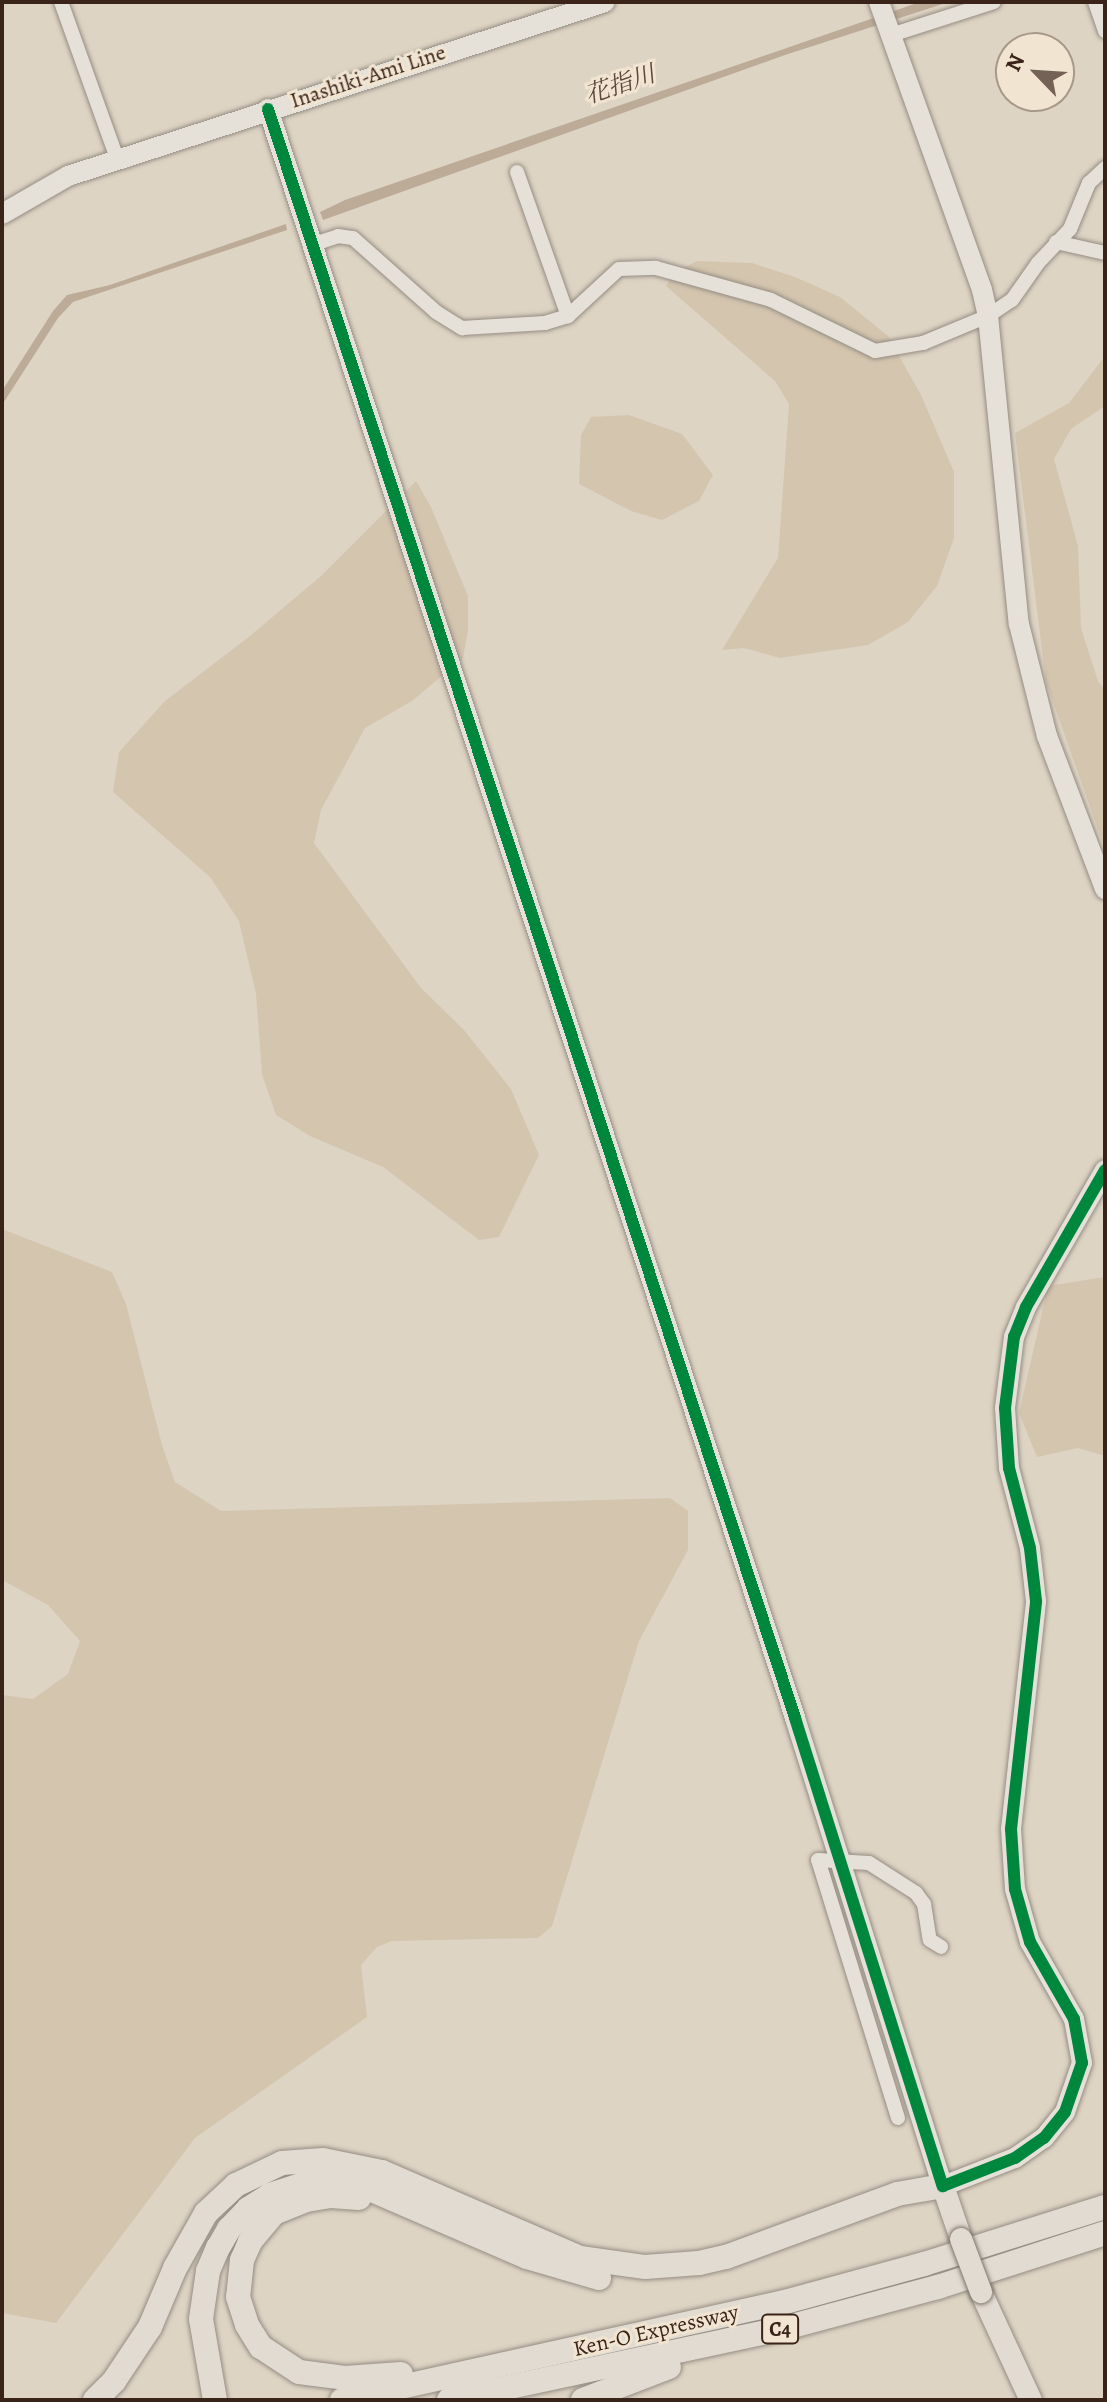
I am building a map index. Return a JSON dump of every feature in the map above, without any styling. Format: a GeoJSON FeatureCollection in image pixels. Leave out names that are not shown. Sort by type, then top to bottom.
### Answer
{"type":"FeatureCollection","features":[{"type":"Feature","properties":{"kind":"highway"},"geometry":{"type":"LineString","coordinates":[[95,2400],[114,2381],[150,2327],[175,2268],[206,2213],[243,2180],[282,2163],[323,2160],[382,2172],[417,2199]]}},
{"type":"Feature","properties":{"kind":"highway"},"geometry":{"type":"LineString","coordinates":[[203,2400],[189,2328],[191,2282],[198,2253],[229,2207],[264,2182],[322,2168],[353,2170],[417,2199],[580,2258],[644,2274],[678,2272],[897,2194],[943,2186]]}},
{"type":"Feature","properties":{"kind":"highway"},"geometry":{"type":"LineString","coordinates":[[215,2400],[202,2340],[203,2295],[218,2248],[229,2229],[248,2209],[270,2195],[320,2180],[358,2184],[417,2199]]}},
{"type":"Feature","properties":{"kind":"highway"},"geometry":{"type":"LineString","coordinates":[[417,2199],[331,2196],[288,2205],[274,2213],[250,2242],[238,2285],[247,2325],[261,2347],[299,2372],[345,2378],[527,2359]]}},
{"type":"Feature","properties":{"kind":"highway","name":"Ken-O Expressway"},"geometry":{"type":"LineString","coordinates":[[342,2400],[785,2302],[924,2264],[1105,2207]]}},
{"type":"Feature","properties":{"kind":"highway","name":"Ken-O Expressway"},"geometry":{"type":"LineString","coordinates":[[449,2400],[781,2329],[938,2287],[1105,2233]]}},
{"type":"Feature","properties":{"kind":"highway"},"geometry":{"type":"LineString","coordinates":[[583,2400],[781,2329]]}},
{"type":"Feature","properties":{"kind":"main road"},"geometry":{"type":"LineString","coordinates":[[943,2186],[981,2292],[1031,2400]]}},
{"type":"Feature","properties":{"kind":"street"},"geometry":{"type":"LineString","coordinates":[[61,2],[117,158]]}},
{"type":"Feature","properties":{"kind":"street","name":"Inashiki-Ami Line"},"geometry":{"type":"LineString","coordinates":[[2,214],[47,185],[117,158],[605,2]]}},
{"type":"Feature","properties":{"kind":"street"},"geometry":{"type":"LineString","coordinates":[[879,2],[973,262],[988,316],[1019,624],[1047,736],[1105,889]]}},
{"type":"Feature","properties":{"kind":"street"},"geometry":{"type":"LineString","coordinates":[[891,34],[994,2]]}},
{"type":"Feature","properties":{"kind":"street"},"geometry":{"type":"LineString","coordinates":[[1095,2],[1105,31]]}},
{"type":"Feature","properties":{"kind":"street"},"geometry":{"type":"LineString","coordinates":[[268,109],[943,2186],[1015,2158],[1044,2138],[1065,2112],[1082,2063],[1074,2019],[1030,1942],[1013,1877],[1011,1829],[1036,1601],[1030,1548],[1009,1468],[1005,1408],[1014,1337],[1026,1307],[1044,1270],[1105,1170]]}},
{"type":"Feature","properties":{"kind":"street"},"geometry":{"type":"LineString","coordinates":[[311,245],[338,236],[353,238],[436,312],[462,328],[545,323],[568,316],[619,269],[656,268],[771,300],[875,351],[923,343],[988,316],[1025,286],[1056,242],[1070,229],[1089,183],[1105,168]]}},
{"type":"Feature","properties":{"kind":"street"},"geometry":{"type":"LineString","coordinates":[[517,172],[568,316]]}},
{"type":"Feature","properties":{"kind":"street"},"geometry":{"type":"LineString","coordinates":[[1056,242],[1105,253]]}},
{"type":"Feature","properties":{"kind":"street"},"geometry":{"type":"LineString","coordinates":[[898,2118],[818,1860],[869,1863],[916,1893],[924,1904],[930,1940],[941,1947]]}},
{"type":"Feature","properties":{"kind":"shaded area","name":"花指川"},"geometry":{"type":"Polygon","coordinates":[[[920,2],[949,2],[785,55],[323,220],[320,212],[345,200],[920,2]]]}},
{"type":"Feature","properties":{"kind":"shaded area"},"geometry":{"type":"Polygon","coordinates":[[[286,224],[287,230],[73,302],[58,318],[2,405],[2,391],[53,311],[67,295],[110,285],[286,224]]]}},
{"type":"Feature","properties":{"kind":"shaded area"},"geometry":{"type":"Polygon","coordinates":[[[697,261],[752,263],[795,277],[840,297],[888,336],[921,395],[954,472],[954,538],[937,586],[908,622],[868,645],[780,658],[744,648],[722,650],[778,558],[789,404],[775,381],[666,286],[674,273],[697,261]]]}},
{"type":"Feature","properties":{"kind":"shaded area"},"geometry":{"type":"Polygon","coordinates":[[[1105,356],[1105,406],[1071,429],[1054,459],[1078,546],[1081,628],[1098,681],[1105,690],[1105,849],[1046,682],[1015,433],[1069,403],[1105,356]]]}},
{"type":"Feature","properties":{"kind":"shaded area"},"geometry":{"type":"Polygon","coordinates":[[[629,415],[682,434],[713,475],[699,501],[662,520],[631,511],[579,484],[581,435],[591,417],[629,415]]]}},
{"type":"Feature","properties":{"kind":"shaded area"},"geometry":{"type":"Polygon","coordinates":[[[416,481],[431,507],[468,596],[468,631],[463,658],[412,701],[365,728],[321,810],[314,843],[421,988],[464,1030],[511,1089],[539,1155],[499,1237],[479,1240],[383,1167],[310,1136],[276,1115],[262,1074],[256,994],[239,921],[210,877],[113,792],[119,752],[165,701],[250,636],[321,576],[416,481]]]}},
{"type":"Feature","properties":{"kind":"shaded area"},"geometry":{"type":"Polygon","coordinates":[[[2,1229],[112,1272],[126,1304],[162,1445],[175,1482],[221,1511],[670,1498],[688,1511],[688,1550],[639,1641],[552,1926],[538,1938],[392,1941],[377,1947],[361,1965],[367,2017],[195,2138],[56,2323],[2,2313],[2,1695],[33,1699],[68,1674],[80,1641],[48,1605],[2,1580],[2,1229]]]}},
{"type":"Feature","properties":{"kind":"shaded area"},"geometry":{"type":"Polygon","coordinates":[[[1105,1277],[1105,1456],[1078,1448],[1037,1457],[1019,1413],[1048,1286],[1105,1277]]]}},
{"type":"Feature","properties":{"kind":"cycle path"},"geometry":{"type":"LineString","coordinates":[[268,109],[795,1718],[943,2186],[1015,2158],[1044,2138],[1065,2112],[1082,2063],[1074,2019],[1030,1942],[1015,1889],[1011,1829],[1036,1601],[1030,1548],[1009,1468],[1005,1408],[1014,1337],[1026,1307],[1105,1170]]}}]}
